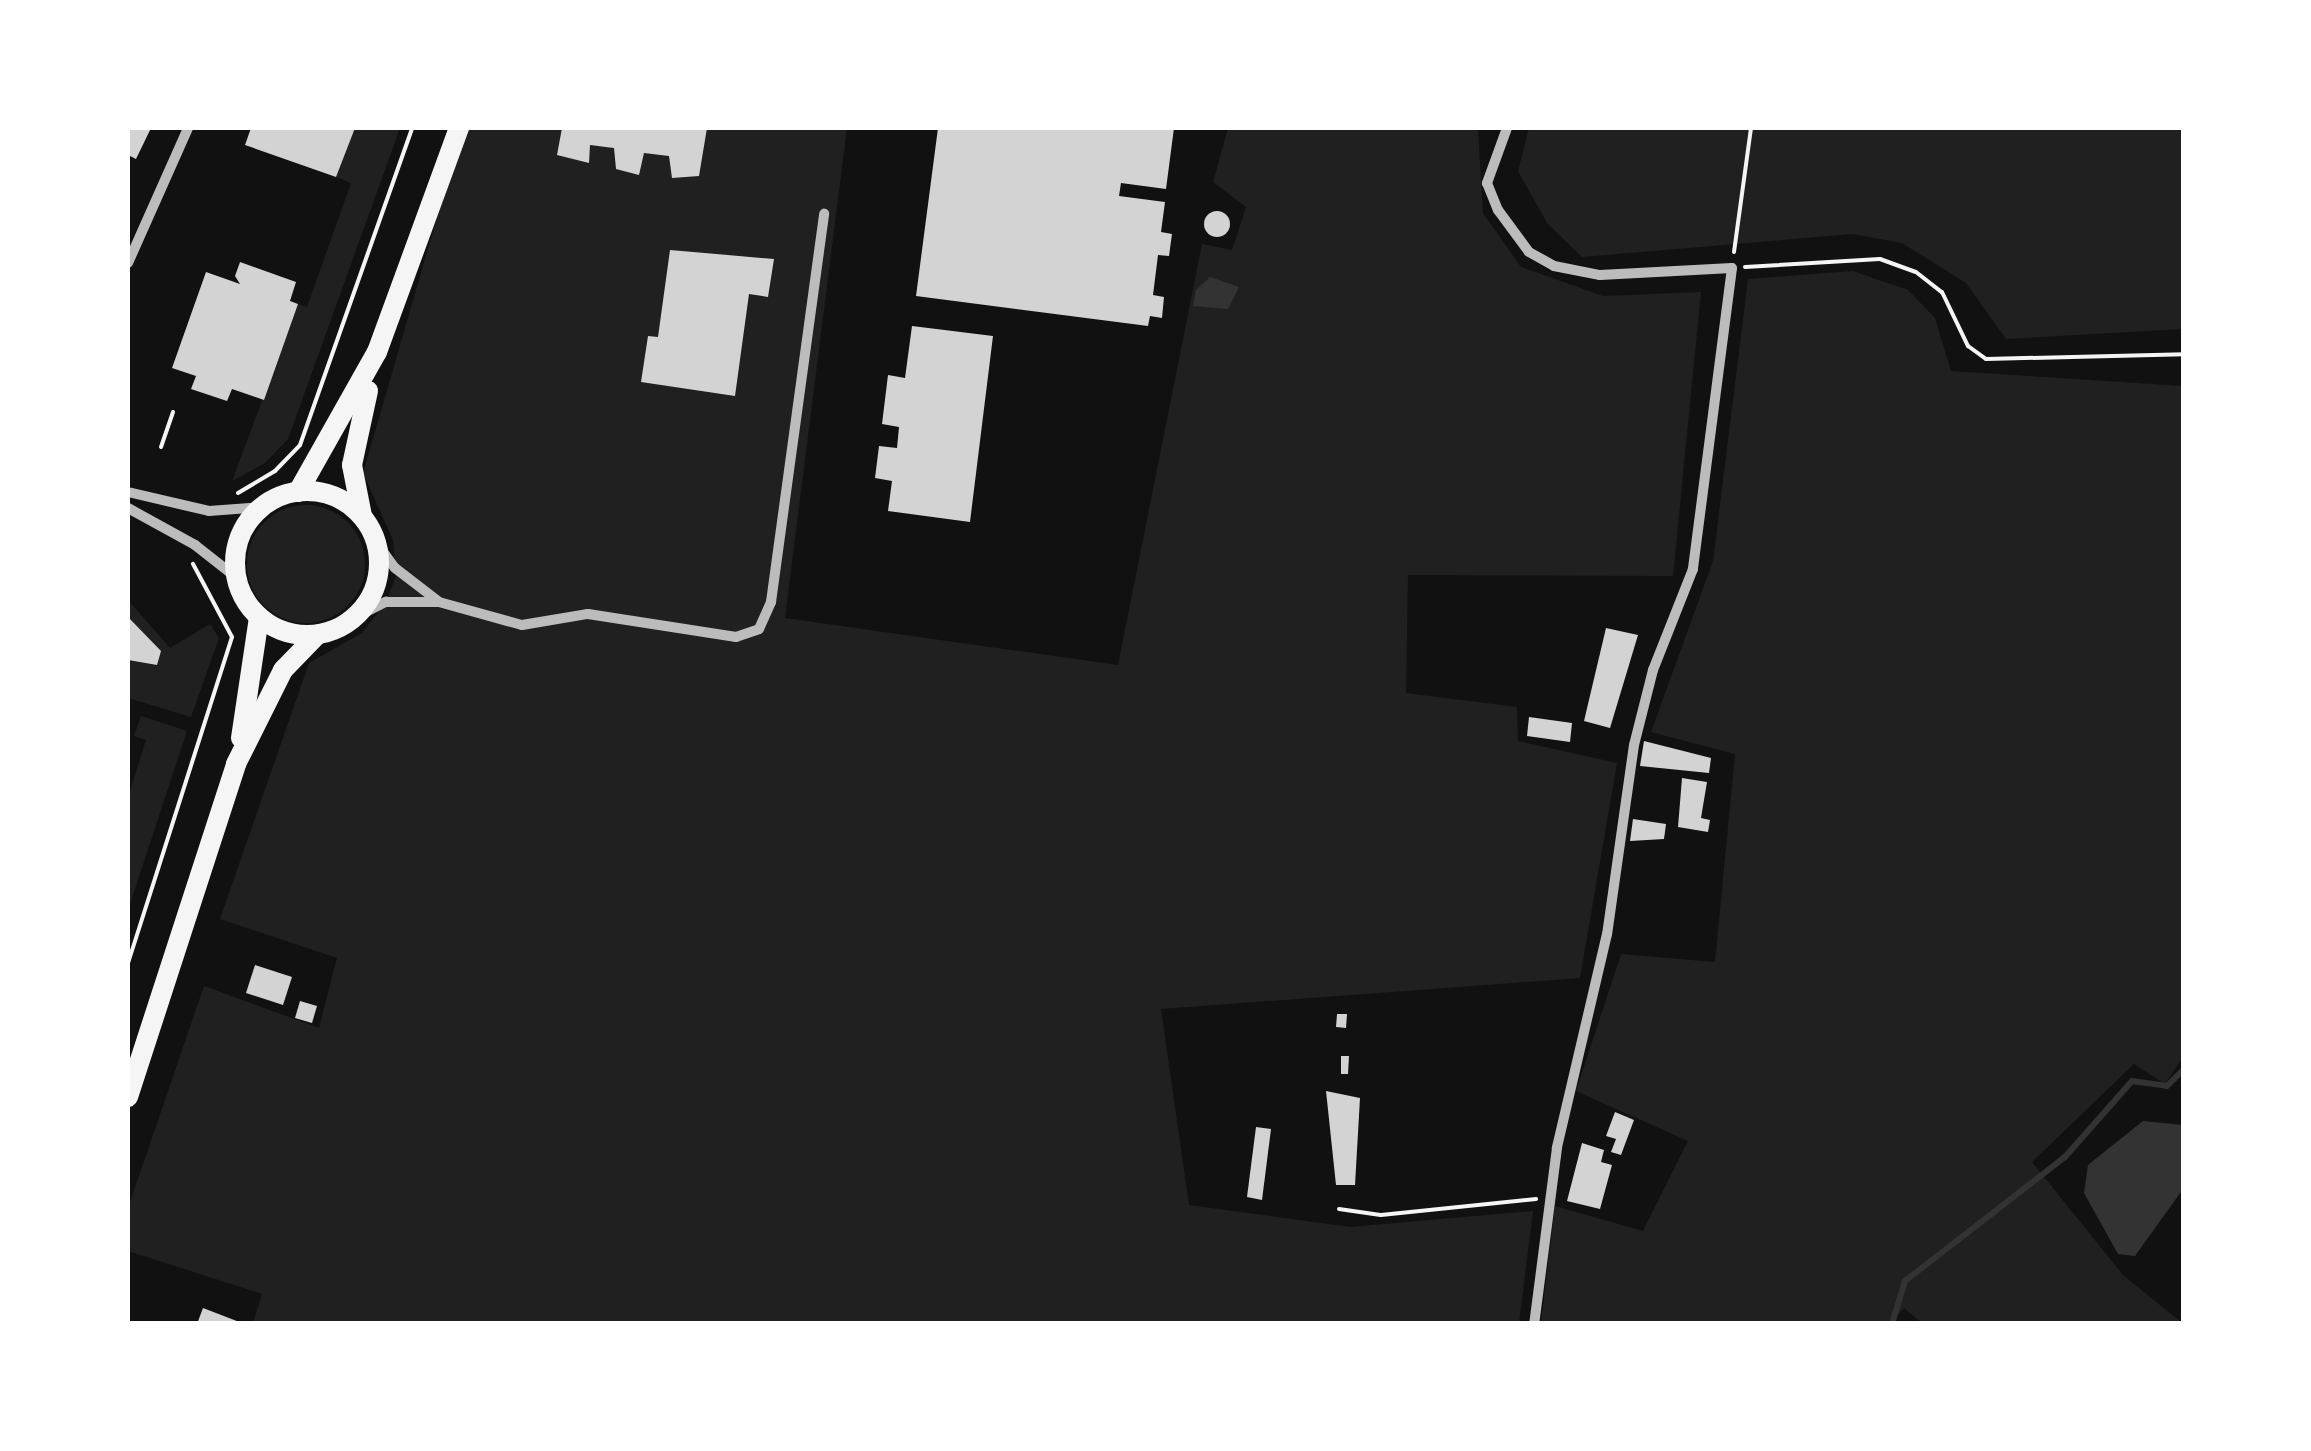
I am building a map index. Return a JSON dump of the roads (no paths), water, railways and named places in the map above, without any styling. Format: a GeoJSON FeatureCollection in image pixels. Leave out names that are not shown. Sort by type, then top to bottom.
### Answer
{"type":"FeatureCollection","features":[{"type":"Feature","properties":{"kind":"main road"},"geometry":{"type":"LineString","coordinates":[[236,764],[284,670],[316,635],[356,617],[376,586],[376,542],[362,516],[352,465],[378,352],[458,128]]}},
{"type":"Feature","properties":{"kind":"main road"},"geometry":{"type":"LineString","coordinates":[[298,492],[378,352]]}},
{"type":"Feature","properties":{"kind":"main road"},"geometry":{"type":"LineString","coordinates":[[128,1097],[236,764],[258,657],[258,617],[237,578],[239,540],[262,508],[298,492],[334,496],[362,516]]}},
{"type":"Feature","properties":{"kind":"main road"},"geometry":{"type":"LineString","coordinates":[[258,617],[283,632],[316,635]]}},
{"type":"Feature","properties":{"kind":"street"},"geometry":{"type":"LineString","coordinates":[[128,262],[188,128]]}},
{"type":"Feature","properties":{"kind":"street"},"geometry":{"type":"LineString","coordinates":[[1507,128],[1487,183],[1498,210],[1529,252],[1554,266],[1600,274],[1732,268],[1694,568],[1653,670],[1634,746],[1607,934],[1570,1076],[1534,1324]]}},
{"type":"Feature","properties":{"kind":"street"},"geometry":{"type":"LineString","coordinates":[[356,617],[386,602],[439,602],[522,625],[588,614],[736,637],[759,629],[771,602],[824,214]]}},
{"type":"Feature","properties":{"kind":"street"},"geometry":{"type":"LineString","coordinates":[[128,492],[210,512],[262,508]]}},
{"type":"Feature","properties":{"kind":"street"},"geometry":{"type":"LineString","coordinates":[[128,508],[198,546],[237,578]]}},
{"type":"Feature","properties":{"kind":"street"},"geometry":{"type":"LineString","coordinates":[[376,542],[394,568],[439,602]]}},
{"type":"Feature","properties":{"kind":"waterway"},"geometry":{"type":"LineString","coordinates":[[1892,1324],[1905,1281],[2065,1157],[2132,1081],[2167,1086],[2184,1069]]}}]}
